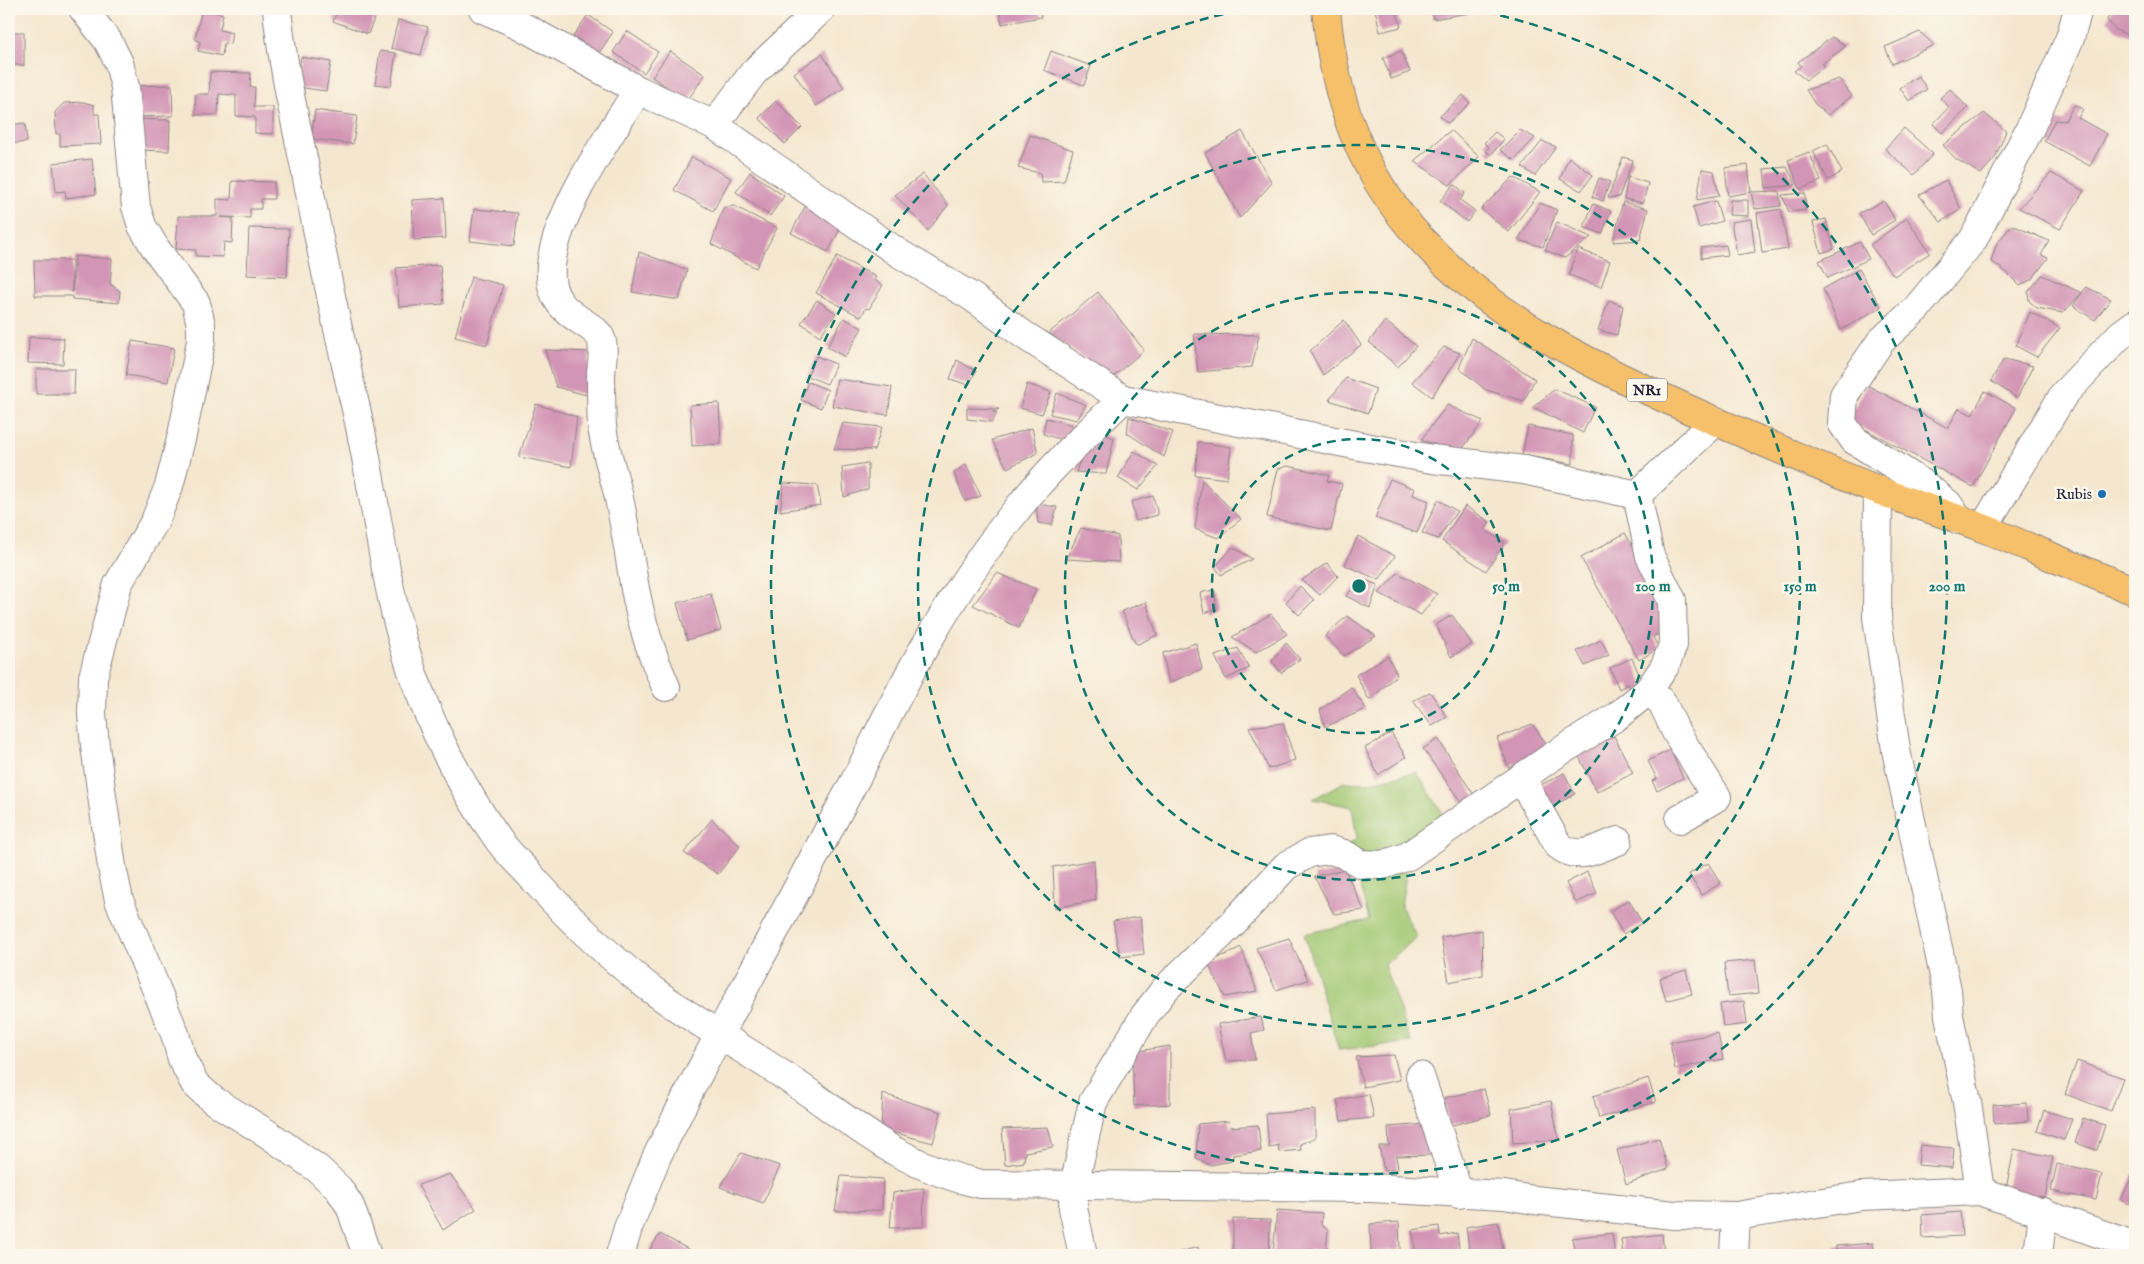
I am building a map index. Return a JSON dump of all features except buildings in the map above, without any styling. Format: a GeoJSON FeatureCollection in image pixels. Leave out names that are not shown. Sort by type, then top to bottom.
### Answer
{"type":"FeatureCollection","features":[{"type":"Feature","properties":{"kind":"highway","name":"NR1"},"geometry":{"type":"LineString","coordinates":[[1326,9],[1329,50],[1337,88],[1350,127],[1368,163],[1394,206],[1421,239],[1485,299],[1519,324],[1611,374],[1716,421],[1878,490],[1971,524],[2135,591]]}},
{"type":"Feature","properties":{"kind":"street"},"geometry":{"type":"LineString","coordinates":[[83,9],[108,41],[119,63],[124,87],[136,207],[142,226],[168,267],[196,303],[201,325],[201,341],[195,376],[169,486],[155,522],[118,584],[93,677],[92,714],[95,746],[112,867],[119,900],[175,1034],[182,1059],[195,1084],[214,1100],[268,1134],[318,1169],[339,1189],[350,1206],[367,1255]]}},
{"type":"Feature","properties":{"kind":"street"},"geometry":{"type":"LineString","coordinates":[[277,9],[281,54],[335,319],[359,424],[396,616],[426,711],[457,773],[501,843],[546,894],[593,940],[648,986],[719,1036],[785,1076],[874,1140],[901,1156],[961,1179],[981,1184],[1294,1186],[1504,1195],[1674,1215],[1736,1216],[1862,1196],[1980,1192],[2043,1212],[2135,1246]]}},
{"type":"Feature","properties":{"kind":"street"},"geometry":{"type":"LineString","coordinates":[[483,9],[518,24],[638,90],[714,125],[897,252],[972,297],[1024,335],[1123,399],[1188,414],[1432,459],[1524,470],[1637,495]]}},
{"type":"Feature","properties":{"kind":"street"},"geometry":{"type":"LineString","coordinates":[[714,125],[754,72],[821,9]]}},
{"type":"Feature","properties":{"kind":"street"},"geometry":{"type":"LineString","coordinates":[[2078,9],[2070,38],[2034,120],[1973,240],[1916,309],[1881,341],[1844,395],[1842,423],[1854,440],[1922,483],[1971,524],[2064,394],[2121,334],[2135,324]]}},
{"type":"Feature","properties":{"kind":"street"},"geometry":{"type":"LineString","coordinates":[[638,90],[588,171],[567,215],[556,244],[551,267],[553,289],[561,306],[574,318],[596,331],[602,342],[601,405],[607,454],[620,502],[635,591],[656,665],[666,686]]}},
{"type":"Feature","properties":{"kind":"street"},"geometry":{"type":"LineString","coordinates":[[620,1255],[628,1228],[657,1156],[780,917],[862,767],[885,718],[958,589],[1011,516],[1052,469],[1123,399]]}},
{"type":"Feature","properties":{"kind":"street"},"geometry":{"type":"LineString","coordinates":[[1637,495],[1716,421]]}},
{"type":"Feature","properties":{"kind":"street"},"geometry":{"type":"LineString","coordinates":[[1878,490],[1877,617],[1895,746],[1943,971],[1956,1057],[1967,1102],[1980,1192]]}},
{"type":"Feature","properties":{"kind":"street"},"geometry":{"type":"LineString","coordinates":[[1083,1255],[1073,1208],[1074,1185],[1093,1102],[1146,1015],[1165,989],[1232,924],[1286,866],[1309,853],[1330,850],[1344,854],[1361,864],[1383,865],[1408,856],[1521,778],[1616,717],[1648,691],[1665,666],[1673,645],[1674,621],[1672,600],[1650,556],[1637,495]]}},
{"type":"Feature","properties":{"kind":"street"},"geometry":{"type":"LineString","coordinates":[[1648,691],[1662,702],[1676,732],[1717,797],[1680,819]]}},
{"type":"Feature","properties":{"kind":"street"},"geometry":{"type":"LineString","coordinates":[[1521,778],[1558,845],[1568,853],[1578,856],[1618,841]]}},
{"type":"Feature","properties":{"kind":"street"},"geometry":{"type":"LineString","coordinates":[[1420,1076],[1429,1098],[1459,1194]]}},
{"type":"Feature","properties":{"kind":"street"},"geometry":{"type":"LineString","coordinates":[[2038,1255],[2043,1212]]}},
{"type":"Feature","properties":{"kind":"street"},"geometry":{"type":"LineString","coordinates":[[1734,1255],[1736,1216]]}},
{"type":"Feature","properties":{"kind":"green space"},"geometry":{"type":"Polygon","coordinates":[[[1417,772],[1446,819],[1377,859],[1344,848],[1357,838],[1352,807],[1313,799],[1344,782],[1366,783],[1417,772]]]}},
{"type":"Feature","properties":{"kind":"green space"},"geometry":{"type":"Polygon","coordinates":[[[1407,867],[1401,906],[1417,937],[1384,965],[1411,1042],[1339,1050],[1304,934],[1369,920],[1357,874],[1407,867]]]}},
{"type":"Feature","properties":{"kind":"place","name":"Rubis"},"geometry":{"type":"Point","coordinates":[2102,494]}}]}
